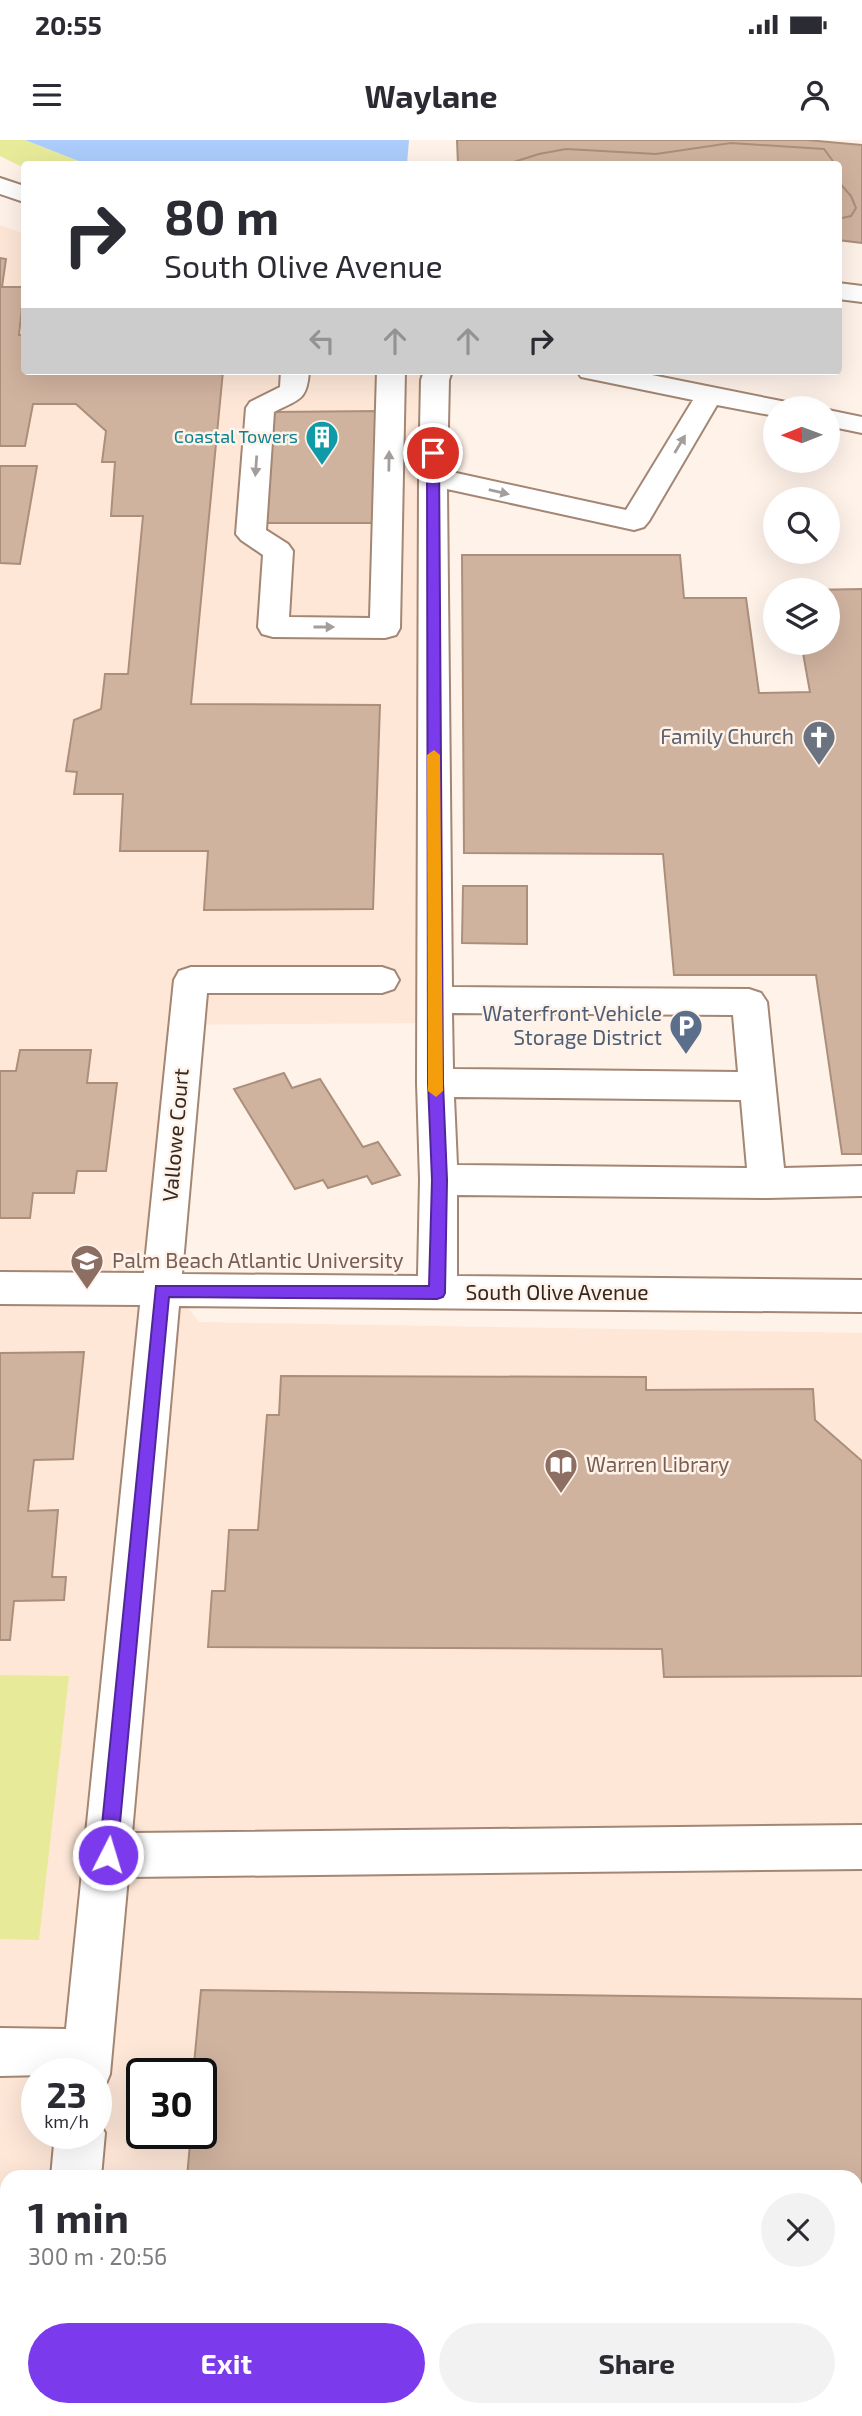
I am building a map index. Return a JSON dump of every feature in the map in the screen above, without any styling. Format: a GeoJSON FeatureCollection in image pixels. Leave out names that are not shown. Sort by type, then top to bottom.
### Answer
{"type":"FeatureCollection","features":[{"type":"Feature","properties":{"kind":"street"},"geometry":{"type":"LineString","coordinates":[[0,185],[21,194]]}},
{"type":"Feature","properties":{"kind":"street"},"geometry":{"type":"LineString","coordinates":[[842,292],[862,294]]}},
{"type":"Feature","properties":{"kind":"street"},"geometry":{"type":"LineString","coordinates":[[295,375],[294,391],[260,408],[251,534],[278,551],[273,627],[385,628],[391,375]]}},
{"type":"Feature","properties":{"kind":"street"},"geometry":{"type":"LineString","coordinates":[[437,375],[433,477],[435,1083],[439,1180],[437,1293]]}},
{"type":"Feature","properties":{"kind":"street"},"geometry":{"type":"LineString","coordinates":[[613,375],[763,405]]}},
{"type":"Feature","properties":{"kind":"street"},"geometry":{"type":"LineString","coordinates":[[433,477],[634,522],[710,394]]}},
{"type":"Feature","properties":{"kind":"street"},"geometry":{"type":"LineString","coordinates":[[840,420],[862,425]]}},
{"type":"Feature","properties":{"kind":"street","name":"Vallowe Court"},"geometry":{"type":"LineString","coordinates":[[88,2058],[191,980],[382,980]]}},
{"type":"Feature","properties":{"kind":"street"},"geometry":{"type":"LineString","coordinates":[[435,1000],[749,1002],[767,1183]]}},
{"type":"Feature","properties":{"kind":"street"},"geometry":{"type":"LineString","coordinates":[[435,1083],[757,1086]]}},
{"type":"Feature","properties":{"kind":"street"},"geometry":{"type":"LineString","coordinates":[[439,1180],[767,1183],[862,1181]]}},
{"type":"Feature","properties":{"kind":"street","name":"South Olive Avenue"},"geometry":{"type":"LineString","coordinates":[[0,1288],[862,1296]]}},
{"type":"Feature","properties":{"kind":"street"},"geometry":{"type":"LineString","coordinates":[[108,1855],[862,1847]]}},
{"type":"Feature","properties":{"kind":"street"},"geometry":{"type":"LineString","coordinates":[[0,2052],[47,2058]]}},
{"type":"Feature","properties":{"kind":"street"},"geometry":{"type":"LineString","coordinates":[[77,2170],[79,2149]]}},
{"type":"Feature","properties":{"kind":"shaded area","name":"Palm Beach Atlantic University"},"geometry":{"type":"Polygon","coordinates":[[[0,225],[21,233],[21,375],[426,376],[422,1023],[171,1025],[150,1260],[199,1322],[862,1333],[862,2170],[0,2170],[0,225]]]}},
{"type":"Feature","properties":{"kind":"green space"},"geometry":{"type":"Polygon","coordinates":[[[0,140],[25,140],[78,161],[21,161],[21,166],[0,156],[0,140]]]}},
{"type":"Feature","properties":{"kind":"green space"},"geometry":{"type":"Polygon","coordinates":[[[0,1675],[69,1676],[39,1940],[0,1939],[0,1675]]]}},
{"type":"Feature","properties":{"kind":"water"},"geometry":{"type":"Polygon","coordinates":[[[25,140],[409,140],[407,161],[78,161],[25,140]]]}},
{"type":"Feature","properties":{"kind":"building"},"geometry":{"type":"Polygon","coordinates":[[[457,140],[807,140],[862,145],[862,243],[842,240],[842,161],[458,161],[457,140]]]}},
{"type":"Feature","properties":{"kind":"building"},"geometry":{"type":"Polygon","coordinates":[[[731,143],[824,149],[833,161],[517,161],[566,149],[656,154],[731,143]]]}},
{"type":"Feature","properties":{"kind":"building"},"geometry":{"type":"Polygon","coordinates":[[[842,186],[851,196],[856,208],[851,216],[842,218],[842,186]]]}},
{"type":"Feature","properties":{"kind":"building"},"geometry":{"type":"Polygon","coordinates":[[[0,258],[6,259],[2,287],[21,287],[21,375],[223,375],[191,704],[380,705],[373,909],[204,910],[208,851],[120,851],[123,794],[74,794],[77,772],[66,771],[74,720],[101,709],[105,674],[128,674],[143,516],[111,516],[115,462],[102,462],[106,431],[76,404],[33,404],[25,446],[0,446],[0,258]]]}},
{"type":"Feature","properties":{"kind":"building","name":"Coastal Towers"},"geometry":{"type":"Polygon","coordinates":[[[379,411],[377,523],[261,523],[271,412],[379,411]]]}},
{"type":"Feature","properties":{"kind":"building"},"geometry":{"type":"Polygon","coordinates":[[[0,466],[37,466],[20,564],[0,563],[0,466]]]}},
{"type":"Feature","properties":{"kind":"building"},"geometry":{"type":"Polygon","coordinates":[[[462,555],[680,555],[684,598],[746,598],[759,693],[810,692],[803,655],[840,655],[840,589],[862,589],[862,1154],[842,1154],[816,975],[674,975],[663,854],[464,853],[462,555]]]}},
{"type":"Feature","properties":{"kind":"building"},"geometry":{"type":"Polygon","coordinates":[[[463,886],[527,886],[527,944],[462,943],[463,886]]]}},
{"type":"Feature","properties":{"kind":"building"},"geometry":{"type":"Polygon","coordinates":[[[20,1050],[91,1050],[87,1083],[117,1083],[106,1171],[77,1171],[74,1193],[33,1193],[30,1218],[0,1218],[0,1071],[16,1071],[20,1050]]]}},
{"type":"Feature","properties":{"kind":"building"},"geometry":{"type":"Polygon","coordinates":[[[284,1073],[292,1088],[320,1079],[363,1147],[378,1142],[400,1175],[372,1184],[367,1176],[328,1188],[323,1180],[295,1189],[234,1089],[284,1073]]]}},
{"type":"Feature","properties":{"kind":"building"},"geometry":{"type":"Polygon","coordinates":[[[84,1352],[73,1459],[34,1460],[28,1511],[58,1510],[52,1577],[66,1577],[64,1600],[14,1601],[10,1640],[0,1640],[0,1353],[84,1352]]]}},
{"type":"Feature","properties":{"kind":"building","name":"Warren Library"},"geometry":{"type":"Polygon","coordinates":[[[281,1376],[646,1377],[646,1390],[813,1389],[815,1420],[862,1461],[862,1676],[664,1677],[662,1649],[208,1647],[212,1591],[225,1591],[229,1530],[258,1530],[267,1415],[279,1415],[281,1376]]]}},
{"type":"Feature","properties":{"kind":"building"},"geometry":{"type":"Polygon","coordinates":[[[201,1990],[862,1999],[862,2170],[188,2170],[190,2149],[217,2149],[217,2058],[195,2058],[201,1990]]]}},
{"type":"Feature","properties":{"kind":"slow traffic"},"geometry":{"type":"LineString","coordinates":[[434,755],[436,1091]]}},
{"type":"Feature","properties":{"kind":"place","name":"Coastal Towers"},"geometry":{"type":"Point","coordinates":[322,467]}},
{"type":"Feature","properties":{"kind":"place","name":"Family Church"},"geometry":{"type":"Point","coordinates":[819,767]}},
{"type":"Feature","properties":{"kind":"place","name":"Waterfront Vehicle Storage District"},"geometry":{"type":"Point","coordinates":[686,1056]}},
{"type":"Feature","properties":{"kind":"place","name":"Palm Beach Atlantic University"},"geometry":{"type":"Point","coordinates":[87,1291]}},
{"type":"Feature","properties":{"kind":"place","name":"Warren Library"},"geometry":{"type":"Point","coordinates":[561,1495]}},
{"type":"Feature","properties":{"kind":"route"},"geometry":{"type":"LineString","coordinates":[[108,1855],[162,1291],[437,1293],[439,1180],[435,1083],[433,453]]}}]}
